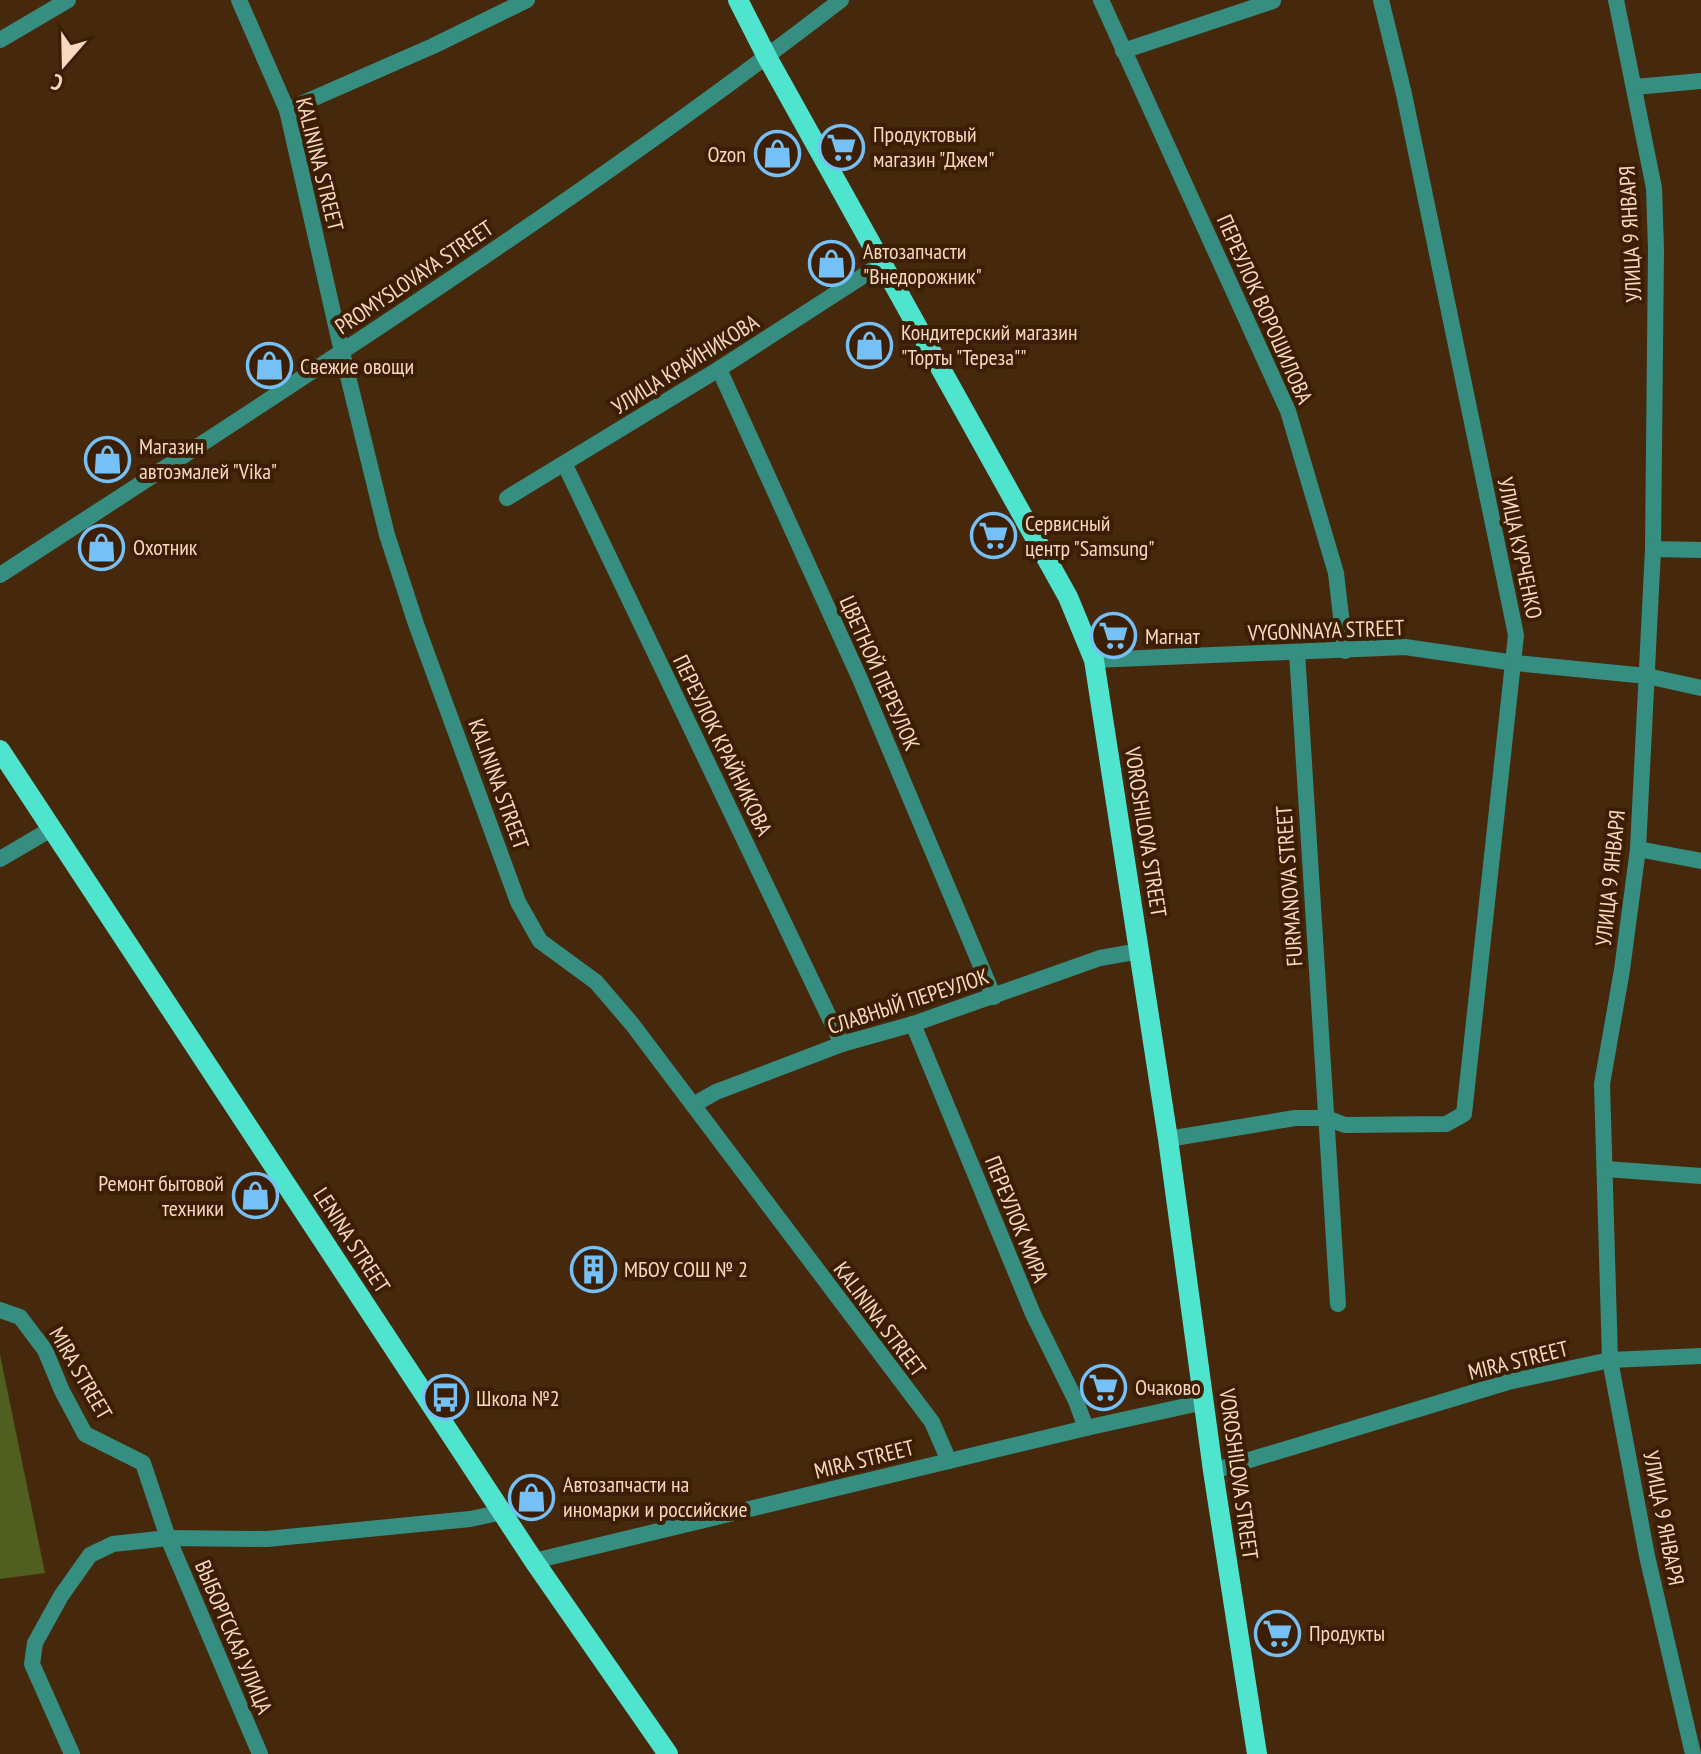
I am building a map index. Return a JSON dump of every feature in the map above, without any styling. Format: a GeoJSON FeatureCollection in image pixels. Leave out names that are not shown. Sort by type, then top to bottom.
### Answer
{"type":"FeatureCollection","features":[{"type":"Feature","properties":{"kind":"main road","name":"VOROSHILOVA STREET"},"geometry":{"type":"LineString","coordinates":[[738,0],[1068,597],[1094,660],[1140,951],[1213,1471],[1257,1754]]}},
{"type":"Feature","properties":{"kind":"main road","name":"LENINA STREET"},"geometry":{"type":"LineString","coordinates":[[0,750],[534,1561],[668,1754]]}},
{"type":"Feature","properties":{"kind":"street"},"geometry":{"type":"LineString","coordinates":[[0,40],[68,0]]}},
{"type":"Feature","properties":{"kind":"street","name":"KALININA STREET"},"geometry":{"type":"LineString","coordinates":[[239,0],[287,110],[391,550],[518,902],[540,941],[596,982],[632,1024],[932,1422],[949,1461]]}},
{"type":"Feature","properties":{"kind":"street"},"geometry":{"type":"LineString","coordinates":[[287,110],[433,46],[527,0]]}},
{"type":"Feature","properties":{"kind":"street","name":"PROMYSLOVAYA STREET"},"geometry":{"type":"LineString","coordinates":[[0,575],[529,226],[767,57],[841,0]]}},
{"type":"Feature","properties":{"kind":"street","name":"ПЕРЕУЛОК ВОРОШИЛОВА"},"geometry":{"type":"LineString","coordinates":[[1101,0],[1288,411],[1336,573],[1345,651]]}},
{"type":"Feature","properties":{"kind":"street","name":"УЛИЦА КУРЧЕНКО"},"geometry":{"type":"LineString","coordinates":[[1326,1118],[1345,1125],[1446,1124],[1464,1114],[1515,663],[1516,635],[1407,109],[1381,0]]}},
{"type":"Feature","properties":{"kind":"street","name":"УЛИЦА 9 ЯНВАРЯ"},"geometry":{"type":"LineString","coordinates":[[1616,0],[1654,188],[1656,233],[1653,549],[1638,849],[1622,970],[1602,1084],[1610,1360],[1647,1556],[1693,1754]]}},
{"type":"Feature","properties":{"kind":"street"},"geometry":{"type":"LineString","coordinates":[[1123,51],[1273,1]]}},
{"type":"Feature","properties":{"kind":"street"},"geometry":{"type":"LineString","coordinates":[[1635,87],[1701,81]]}},
{"type":"Feature","properties":{"kind":"street","name":"УЛИЦА КРАЙНИКОВА"},"geometry":{"type":"LineString","coordinates":[[507,498],[719,369],[883,263]]}},
{"type":"Feature","properties":{"kind":"street","name":"ЦВЕТНОЙ ПЕРЕУЛОК"},"geometry":{"type":"LineString","coordinates":[[719,369],[860,679],[994,997]]}},
{"type":"Feature","properties":{"kind":"street","name":"ПЕРЕУЛОК КРАЙНИКОВА"},"geometry":{"type":"LineString","coordinates":[[565,465],[842,1044]]}},
{"type":"Feature","properties":{"kind":"street"},"geometry":{"type":"LineString","coordinates":[[1653,549],[1701,550]]}},
{"type":"Feature","properties":{"kind":"street","name":"VYGONNAYA STREET"},"geometry":{"type":"LineString","coordinates":[[1094,660],[1405,647],[1515,663],[1647,676],[1701,688]]}},
{"type":"Feature","properties":{"kind":"street","name":"FURMANOVA STREET"},"geometry":{"type":"LineString","coordinates":[[1297,652],[1338,1304]]}},
{"type":"Feature","properties":{"kind":"street"},"geometry":{"type":"LineString","coordinates":[[0,859],[53,828]]}},
{"type":"Feature","properties":{"kind":"street"},"geometry":{"type":"LineString","coordinates":[[1638,849],[1701,861]]}},
{"type":"Feature","properties":{"kind":"street","name":"СЛАВНЫЙ ПЕРЕУЛОК"},"geometry":{"type":"LineString","coordinates":[[693,1105],[716,1092],[842,1044],[913,1024],[1100,958],[1140,951]]}},
{"type":"Feature","properties":{"kind":"street","name":"ПЕРЕУЛОК МИРА"},"geometry":{"type":"LineString","coordinates":[[913,1024],[1033,1314],[1086,1428]]}},
{"type":"Feature","properties":{"kind":"street"},"geometry":{"type":"LineString","coordinates":[[1168,1139],[1295,1118],[1326,1118]]}},
{"type":"Feature","properties":{"kind":"street"},"geometry":{"type":"LineString","coordinates":[[1606,1169],[1701,1176]]}},
{"type":"Feature","properties":{"kind":"street","name":"MIRA STREET"},"geometry":{"type":"LineString","coordinates":[[0,1310],[20,1317],[45,1350],[85,1434],[143,1463],[168,1538]]}},
{"type":"Feature","properties":{"kind":"street","name":"MIRA STREET"},"geometry":{"type":"LineString","coordinates":[[1213,1471],[1508,1382],[1610,1360],[1701,1356]]}},
{"type":"Feature","properties":{"kind":"street","name":"MIRA STREET"},"geometry":{"type":"LineString","coordinates":[[534,1561],[1204,1402]]}},
{"type":"Feature","properties":{"kind":"street"},"geometry":{"type":"LineString","coordinates":[[72,1754],[32,1664],[35,1643],[61,1596],[90,1555],[113,1544],[168,1538],[267,1539],[470,1519],[503,1512]]}},
{"type":"Feature","properties":{"kind":"street","name":"ВЫБОРГСКАЯ УЛИЦА"},"geometry":{"type":"LineString","coordinates":[[168,1538],[260,1754]]}},
{"type":"Feature","properties":{"kind":"green space"},"geometry":{"type":"Polygon","coordinates":[[[0,1355],[45,1573],[0,1579],[0,1355]]]}},
{"type":"Feature","properties":{"kind":"place","name":"Продуктовый магазин \"Джем\""},"geometry":{"type":"Point","coordinates":[842,147]}},
{"type":"Feature","properties":{"kind":"place","name":"Ozon"},"geometry":{"type":"Point","coordinates":[777,154]}},
{"type":"Feature","properties":{"kind":"place","name":"Автозапчасти \"Внедорожник\""},"geometry":{"type":"Point","coordinates":[832,264]}},
{"type":"Feature","properties":{"kind":"place","name":"Кондитерский магазин \"Торты \"Тереза\"\""},"geometry":{"type":"Point","coordinates":[870,345]}},
{"type":"Feature","properties":{"kind":"place","name":"Свежие овощи"},"geometry":{"type":"Point","coordinates":[269,366]}},
{"type":"Feature","properties":{"kind":"place","name":"Магазин автоэмалей \"Vika\""},"geometry":{"type":"Point","coordinates":[108,459]}},
{"type":"Feature","properties":{"kind":"place","name":"Сервисный центр \"Samsung\""},"geometry":{"type":"Point","coordinates":[994,536]}},
{"type":"Feature","properties":{"kind":"place","name":"Охотник"},"geometry":{"type":"Point","coordinates":[102,547]}},
{"type":"Feature","properties":{"kind":"place","name":"Магнат"},"geometry":{"type":"Point","coordinates":[1114,636]}},
{"type":"Feature","properties":{"kind":"place","name":"Ремонт бытовой техники"},"geometry":{"type":"Point","coordinates":[255,1196]}},
{"type":"Feature","properties":{"kind":"place","name":"МБОУ СОШ № 2"},"geometry":{"type":"Point","coordinates":[593,1269]}},
{"type":"Feature","properties":{"kind":"place","name":"Очаково"},"geometry":{"type":"Point","coordinates":[1104,1387]}},
{"type":"Feature","properties":{"kind":"place","name":"Школа №2"},"geometry":{"type":"Point","coordinates":[445,1398]}},
{"type":"Feature","properties":{"kind":"place","name":"Автозапчасти на иномарки и российские"},"geometry":{"type":"Point","coordinates":[532,1497]}},
{"type":"Feature","properties":{"kind":"place","name":"Продукты"},"geometry":{"type":"Point","coordinates":[1278,1633]}}]}
